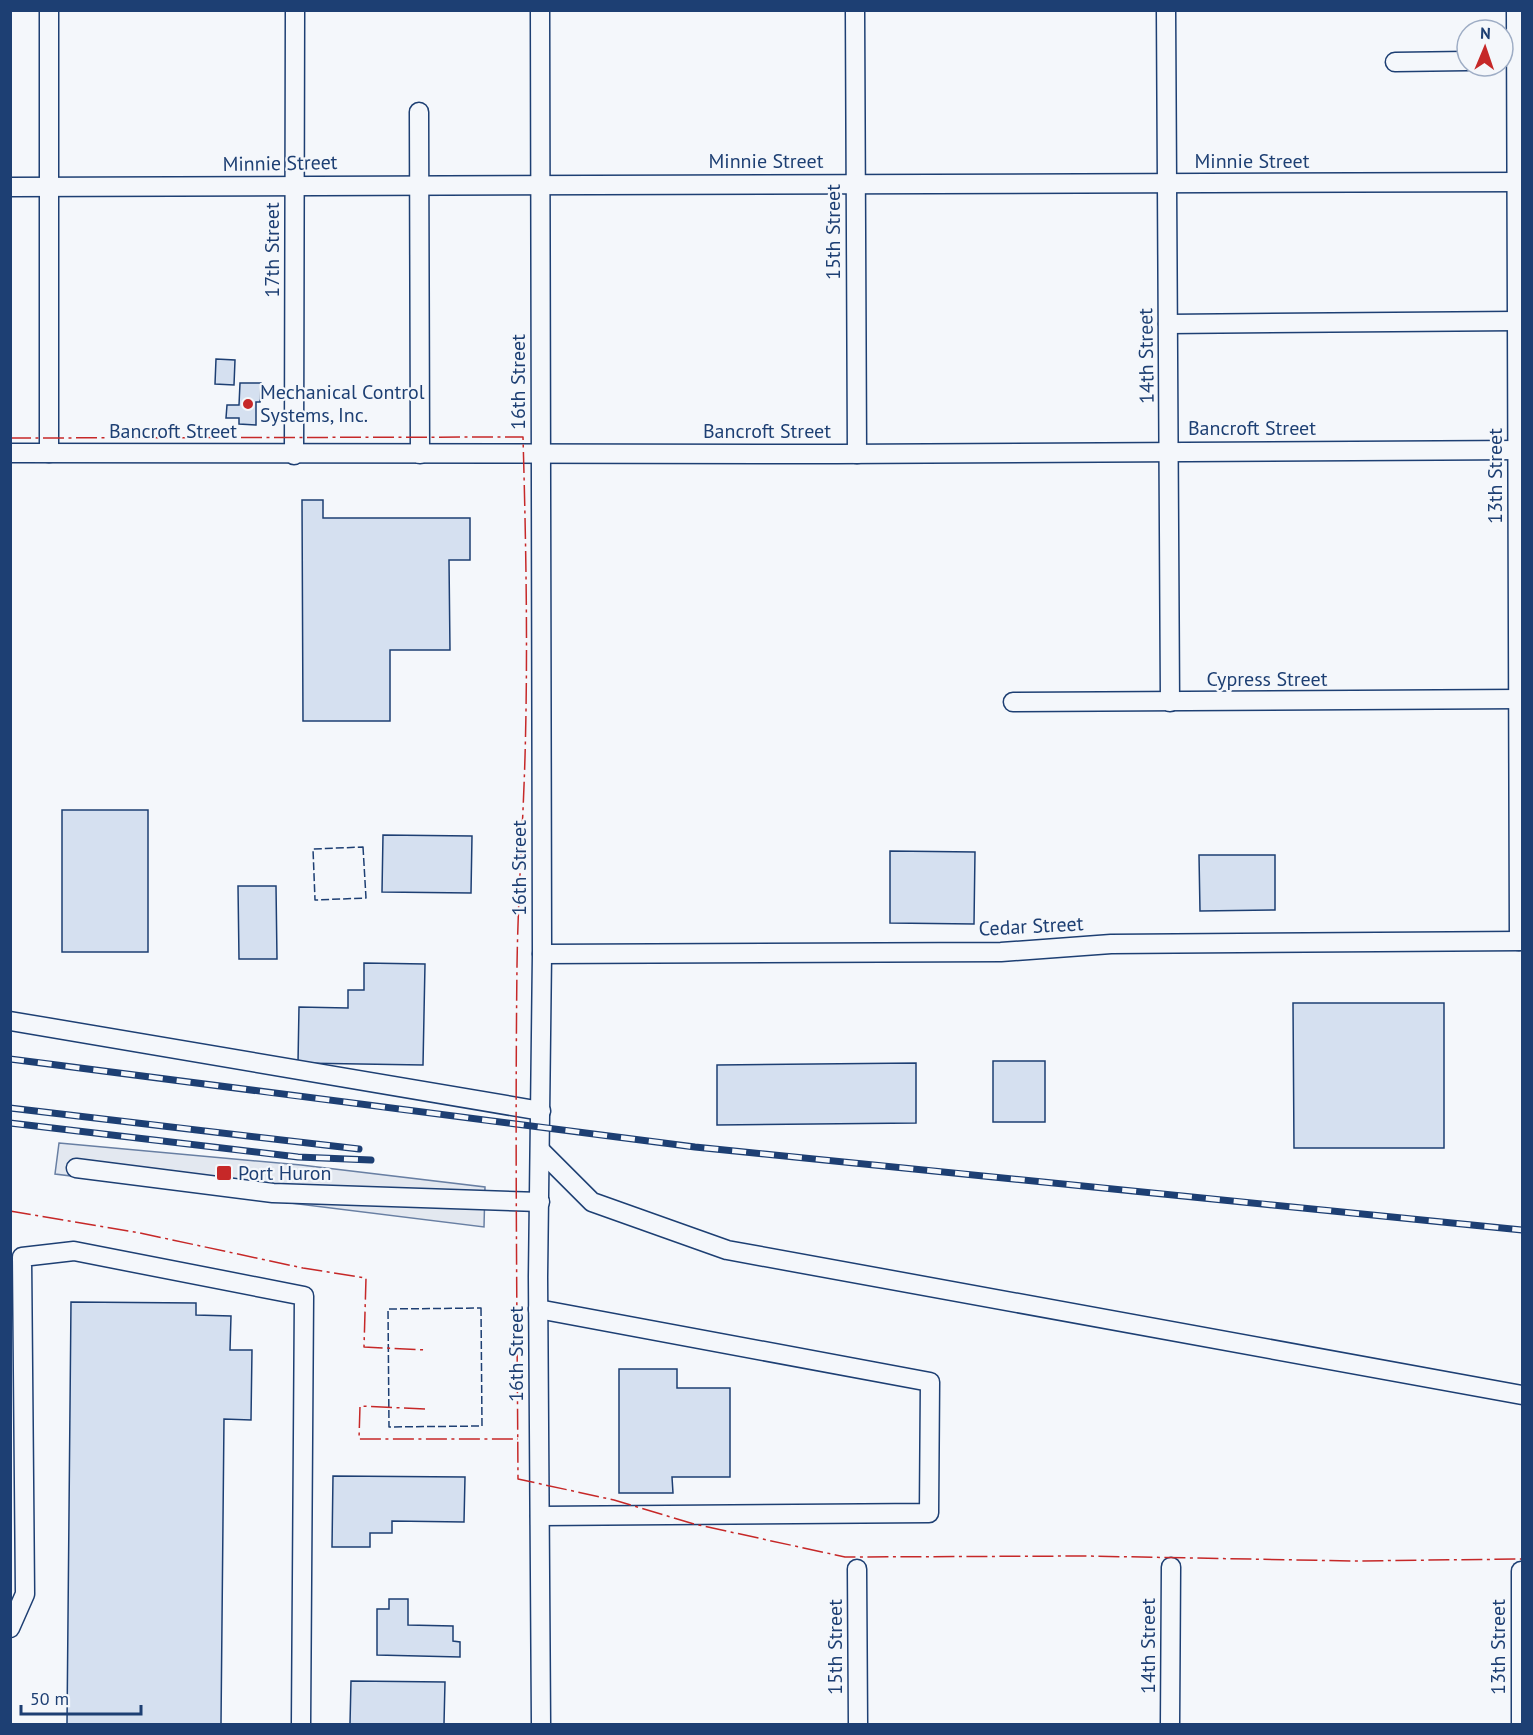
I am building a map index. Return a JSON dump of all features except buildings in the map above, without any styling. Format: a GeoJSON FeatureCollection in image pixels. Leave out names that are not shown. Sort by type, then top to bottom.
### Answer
{"type":"FeatureCollection","features":[{"type":"Feature","properties":{"kind":"street"},"geometry":{"type":"LineString","coordinates":[[49,10],[49,453]]}},
{"type":"Feature","properties":{"kind":"street","name":"17th Street"},"geometry":{"type":"LineString","coordinates":[[294,454],[295,10]]}},
{"type":"Feature","properties":{"kind":"street","name":"16th Street"},"geometry":{"type":"LineString","coordinates":[[540,10],[542,954],[538,1309],[541,1725]]}},
{"type":"Feature","properties":{"kind":"street","name":"15th Street"},"geometry":{"type":"LineString","coordinates":[[855,10],[857,453]]}},
{"type":"Feature","properties":{"kind":"street","name":"14th Street"},"geometry":{"type":"LineString","coordinates":[[1166,10],[1170,702]]}},
{"type":"Feature","properties":{"kind":"street","name":"13th Street"},"geometry":{"type":"LineString","coordinates":[[1515,35],[1516,10]]}},
{"type":"Feature","properties":{"kind":"street"},"geometry":{"type":"LineString","coordinates":[[1395,62],[1455,61]]}},
{"type":"Feature","properties":{"kind":"street","name":"13th Street"},"geometry":{"type":"LineString","coordinates":[[1515,78],[1520,182],[1518,321],[1521,941]]}},
{"type":"Feature","properties":{"kind":"street"},"geometry":{"type":"LineString","coordinates":[[419,112],[420,454]]}},
{"type":"Feature","properties":{"kind":"street","name":"Minnie Street"},"geometry":{"type":"LineString","coordinates":[[10,187],[295,184],[1520,182]]}},
{"type":"Feature","properties":{"kind":"street"},"geometry":{"type":"LineString","coordinates":[[1168,324],[1518,321]]}},
{"type":"Feature","properties":{"kind":"street","name":"Bancroft Street"},"geometry":{"type":"LineString","coordinates":[[10,453],[420,454],[1520,450]]}},
{"type":"Feature","properties":{"kind":"street","name":"Cypress Street"},"geometry":{"type":"LineString","coordinates":[[1013,702],[1520,699]]}},
{"type":"Feature","properties":{"kind":"street","name":"Cedar Street"},"geometry":{"type":"LineString","coordinates":[[542,954],[1001,952],[1111,944],[1521,941]]}},
{"type":"Feature","properties":{"kind":"street"},"geometry":{"type":"LineString","coordinates":[[10,1021],[541,1111]]}},
{"type":"Feature","properties":{"kind":"street"},"geometry":{"type":"LineString","coordinates":[[541,1151],[592,1202],[727,1250],[1522,1395]]}},
{"type":"Feature","properties":{"kind":"street"},"geometry":{"type":"LineString","coordinates":[[76,1168],[273,1193],[540,1202]]}},
{"type":"Feature","properties":{"kind":"street"},"geometry":{"type":"LineString","coordinates":[[10,1629],[25,1594],[22,1257],[74,1251],[304,1296],[301,1725]]}},
{"type":"Feature","properties":{"kind":"street"},"geometry":{"type":"LineString","coordinates":[[538,1309],[930,1382],[929,1514],[540,1516]]}},
{"type":"Feature","properties":{"kind":"street","name":"14th Street"},"geometry":{"type":"LineString","coordinates":[[1170,1725],[1171,1567]]}},
{"type":"Feature","properties":{"kind":"street","name":"15th Street"},"geometry":{"type":"LineString","coordinates":[[857,1569],[858,1725]]}},
{"type":"Feature","properties":{"kind":"street","name":"13th Street"},"geometry":{"type":"LineString","coordinates":[[1521,1571],[1521,1725]]}},
{"type":"Feature","properties":{"kind":"shaded area"},"geometry":{"type":"Polygon","coordinates":[[[59,1143],[301,1165],[485,1187],[484,1227],[55,1174],[59,1143]]]}},
{"type":"Feature","properties":{"kind":"railway"},"geometry":{"type":"LineString","coordinates":[[10,1059],[695,1147],[1522,1230]]}},
{"type":"Feature","properties":{"kind":"railway"},"geometry":{"type":"LineString","coordinates":[[10,1108],[359,1149]]}},
{"type":"Feature","properties":{"kind":"railway"},"geometry":{"type":"LineString","coordinates":[[10,1123],[298,1157],[371,1160]]}},
{"type":"Feature","properties":{"kind":"fence"},"geometry":{"type":"LineString","coordinates":[[363,847],[366,898],[315,900],[313,849],[363,847]]}},
{"type":"Feature","properties":{"kind":"fence"},"geometry":{"type":"LineString","coordinates":[[481,1308],[482,1426],[389,1427],[388,1309],[481,1308]]}},
{"type":"Feature","properties":{"kind":"power"},"geometry":{"type":"LineString","coordinates":[[10,438],[523,437],[526,677],[517,966],[518,1479],[614,1500],[694,1524],[845,1557],[1085,1556],[1353,1561],[1522,1559]]}},
{"type":"Feature","properties":{"kind":"power"},"geometry":{"type":"LineString","coordinates":[[10,1211],[140,1233],[303,1268],[366,1278],[364,1347],[426,1350]]}},
{"type":"Feature","properties":{"kind":"power"},"geometry":{"type":"LineString","coordinates":[[425,1409],[360,1406],[359,1439],[518,1439]]}},
{"type":"Feature","properties":{"kind":"place","name":"Mechanical Control Systems, Inc."},"geometry":{"type":"Point","coordinates":[248,404]}},
{"type":"Feature","properties":{"kind":"place","name":"Port Huron"},"geometry":{"type":"Point","coordinates":[224,1173]}}]}
